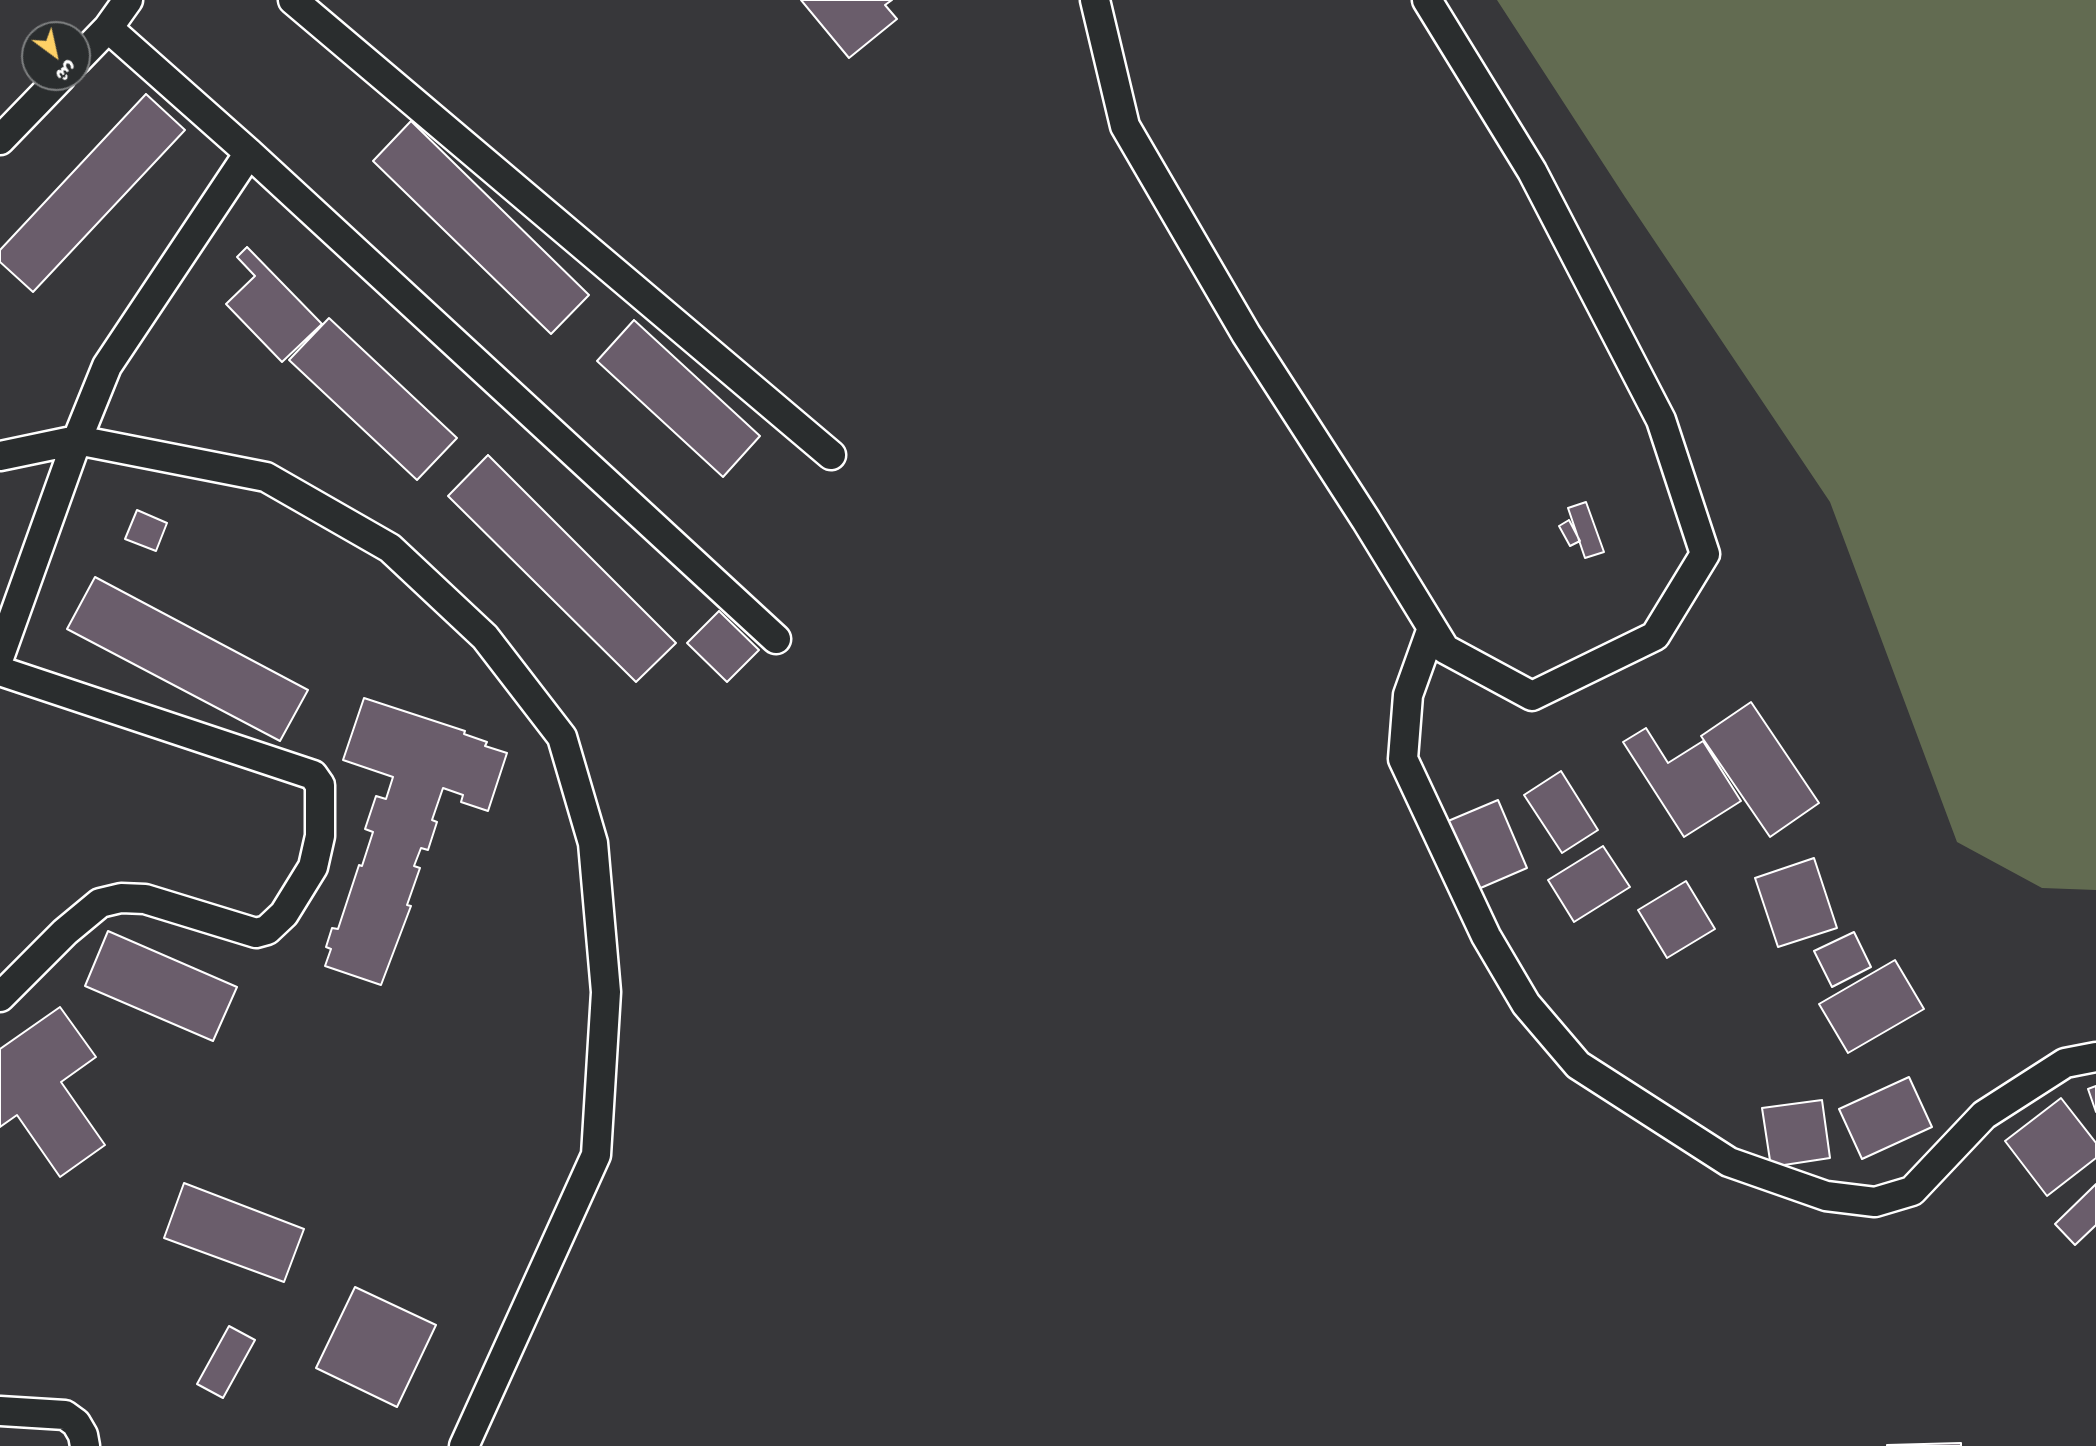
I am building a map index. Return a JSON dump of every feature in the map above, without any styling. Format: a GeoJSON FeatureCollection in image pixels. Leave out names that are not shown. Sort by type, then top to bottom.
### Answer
{"type":"FeatureCollection","features":[{"type":"Feature","properties":{"kind":"street"},"geometry":{"type":"LineString","coordinates":[[91,46],[108,28],[128,0]]}},
{"type":"Feature","properties":{"kind":"street"},"geometry":{"type":"LineString","coordinates":[[293,0],[831,455]]}},
{"type":"Feature","properties":{"kind":"street"},"geometry":{"type":"LineString","coordinates":[[1095,0],[1125,126],[1246,334],[1366,520],[1445,649],[1532,696],[1655,636],[1705,554],[1661,419],[1532,172],[1427,0]]}},
{"type":"Feature","properties":{"kind":"street"},"geometry":{"type":"LineString","coordinates":[[108,28],[249,153],[776,639]]}},
{"type":"Feature","properties":{"kind":"street"},"geometry":{"type":"LineString","coordinates":[[0,140],[47,91]]}},
{"type":"Feature","properties":{"kind":"street"},"geometry":{"type":"LineString","coordinates":[[0,655],[76,440],[107,366],[249,153]]}},
{"type":"Feature","properties":{"kind":"street"},"geometry":{"type":"LineString","coordinates":[[0,456],[76,440],[266,477],[390,548],[485,637],[562,737],[593,844],[606,992],[596,1155],[464,1446]]}},
{"type":"Feature","properties":{"kind":"street"},"geometry":{"type":"LineString","coordinates":[[1432,628],[1408,695],[1403,759],[1486,936],[1526,1004],[1578,1065],[1729,1162],[1826,1196],[1875,1202],[1912,1191],[1984,1115],[2065,1063],[2096,1057]]}},
{"type":"Feature","properties":{"kind":"street"},"geometry":{"type":"LineString","coordinates":[[0,671],[313,775],[320,785],[320,836],[313,867],[284,914],[267,930],[256,933],[145,900],[121,898],[100,903],[65,932],[0,997]]}},
{"type":"Feature","properties":{"kind":"street"},"geometry":{"type":"LineString","coordinates":[[0,1410],[65,1415],[76,1423],[83,1435],[85,1446]]}},
{"type":"Feature","properties":{"kind":"green space"},"geometry":{"type":"Polygon","coordinates":[[[1497,0],[2096,0],[2096,890],[2042,888],[1957,842],[1830,502],[1625,197],[1497,0]]]}},
{"type":"Feature","properties":{"kind":"building"},"geometry":{"type":"Polygon","coordinates":[[[801,0],[892,0],[885,5],[897,19],[849,58],[801,0]]]}},
{"type":"Feature","properties":{"kind":"building"},"geometry":{"type":"Polygon","coordinates":[[[146,94],[185,130],[33,292],[0,262],[0,250],[146,94]]]}},
{"type":"Feature","properties":{"kind":"building"},"geometry":{"type":"Polygon","coordinates":[[[411,121],[589,295],[551,334],[373,161],[411,121]]]}},
{"type":"Feature","properties":{"kind":"building"},"geometry":{"type":"Polygon","coordinates":[[[247,247],[322,324],[282,362],[226,304],[255,276],[237,257],[247,247]]]}},
{"type":"Feature","properties":{"kind":"building"},"geometry":{"type":"Polygon","coordinates":[[[329,318],[457,438],[417,480],[289,360],[329,318]]]}},
{"type":"Feature","properties":{"kind":"building"},"geometry":{"type":"Polygon","coordinates":[[[634,320],[760,436],[723,477],[597,361],[634,320]]]}},
{"type":"Feature","properties":{"kind":"building"},"geometry":{"type":"Polygon","coordinates":[[[488,455],[676,643],[636,682],[448,496],[488,455]]]}},
{"type":"Feature","properties":{"kind":"building"},"geometry":{"type":"Polygon","coordinates":[[[1586,502],[1604,552],[1585,558],[1568,508],[1586,502]]]}},
{"type":"Feature","properties":{"kind":"building"},"geometry":{"type":"Polygon","coordinates":[[[137,510],[167,523],[156,551],[125,539],[137,510]]]}},
{"type":"Feature","properties":{"kind":"building"},"geometry":{"type":"Polygon","coordinates":[[[1569,520],[1580,541],[1570,546],[1559,526],[1569,520]]]}},
{"type":"Feature","properties":{"kind":"building"},"geometry":{"type":"Polygon","coordinates":[[[95,577],[308,690],[280,741],[67,629],[95,577]]]}},
{"type":"Feature","properties":{"kind":"building"},"geometry":{"type":"Polygon","coordinates":[[[719,611],[759,650],[727,682],[687,643],[719,611]]]}},
{"type":"Feature","properties":{"kind":"building"},"geometry":{"type":"Polygon","coordinates":[[[364,698],[465,731],[464,734],[487,742],[485,746],[507,753],[488,811],[461,802],[463,795],[443,788],[432,820],[437,822],[428,850],[421,848],[414,866],[420,868],[407,905],[411,906],[381,985],[325,966],[331,949],[326,947],[332,928],[338,929],[373,832],[365,829],[376,796],[386,799],[393,777],[343,760],[364,698]]]}},
{"type":"Feature","properties":{"kind":"building"},"geometry":{"type":"Polygon","coordinates":[[[1751,702],[1819,803],[1770,837],[1701,736],[1751,702]]]}},
{"type":"Feature","properties":{"kind":"building"},"geometry":{"type":"Polygon","coordinates":[[[1646,728],[1668,763],[1703,741],[1741,801],[1684,837],[1623,742],[1646,728]]]}},
{"type":"Feature","properties":{"kind":"building"},"geometry":{"type":"Polygon","coordinates":[[[1561,771],[1598,830],[1562,853],[1524,795],[1561,771]]]}},
{"type":"Feature","properties":{"kind":"building"},"geometry":{"type":"Polygon","coordinates":[[[1498,800],[1527,868],[1469,893],[1441,824],[1498,800]]]}},
{"type":"Feature","properties":{"kind":"building"},"geometry":{"type":"Polygon","coordinates":[[[1603,846],[1630,887],[1574,922],[1548,880],[1603,846]]]}},
{"type":"Feature","properties":{"kind":"building"},"geometry":{"type":"Polygon","coordinates":[[[1814,858],[1837,928],[1778,947],[1755,878],[1814,858]]]}},
{"type":"Feature","properties":{"kind":"building"},"geometry":{"type":"Polygon","coordinates":[[[1686,881],[1715,929],[1667,958],[1638,910],[1686,881]]]}},
{"type":"Feature","properties":{"kind":"building"},"geometry":{"type":"Polygon","coordinates":[[[108,931],[237,987],[213,1041],[85,986],[108,931]]]}},
{"type":"Feature","properties":{"kind":"building"},"geometry":{"type":"Polygon","coordinates":[[[1854,932],[1871,967],[1832,987],[1814,951],[1854,932]]]}},
{"type":"Feature","properties":{"kind":"building"},"geometry":{"type":"Polygon","coordinates":[[[1895,960],[1924,1009],[1848,1053],[1819,1004],[1895,960]]]}},
{"type":"Feature","properties":{"kind":"building"},"geometry":{"type":"Polygon","coordinates":[[[60,1007],[96,1057],[61,1082],[105,1145],[60,1177],[17,1115],[0,1127],[0,1049],[60,1007]]]}},
{"type":"Feature","properties":{"kind":"building"},"geometry":{"type":"Polygon","coordinates":[[[1909,1077],[1932,1127],[1862,1159],[1839,1109],[1909,1077]]]}},
{"type":"Feature","properties":{"kind":"building"},"geometry":{"type":"Polygon","coordinates":[[[2096,1086],[2096,1112],[2088,1089],[2096,1086]]]}},
{"type":"Feature","properties":{"kind":"building"},"geometry":{"type":"Polygon","coordinates":[[[2061,1098],[2096,1143],[2096,1158],[2047,1196],[2005,1141],[2061,1098]]]}},
{"type":"Feature","properties":{"kind":"building"},"geometry":{"type":"Polygon","coordinates":[[[1822,1100],[1830,1158],[1771,1167],[1762,1108],[1822,1100]]]}},
{"type":"Feature","properties":{"kind":"building"},"geometry":{"type":"Polygon","coordinates":[[[184,1183],[304,1229],[284,1282],[164,1238],[184,1183]]]}},
{"type":"Feature","properties":{"kind":"building"},"geometry":{"type":"Polygon","coordinates":[[[2096,1184],[2096,1225],[2075,1245],[2055,1224],[2096,1184]]]}},
{"type":"Feature","properties":{"kind":"building"},"geometry":{"type":"Polygon","coordinates":[[[355,1287],[436,1325],[397,1407],[316,1368],[355,1287]]]}},
{"type":"Feature","properties":{"kind":"building"},"geometry":{"type":"Polygon","coordinates":[[[229,1326],[255,1340],[223,1398],[197,1384],[229,1326]]]}},
{"type":"Feature","properties":{"kind":"building"},"geometry":{"type":"Polygon","coordinates":[[[1961,1443],[1961,1446],[1887,1446],[1887,1445],[1961,1443]]]}}]}
